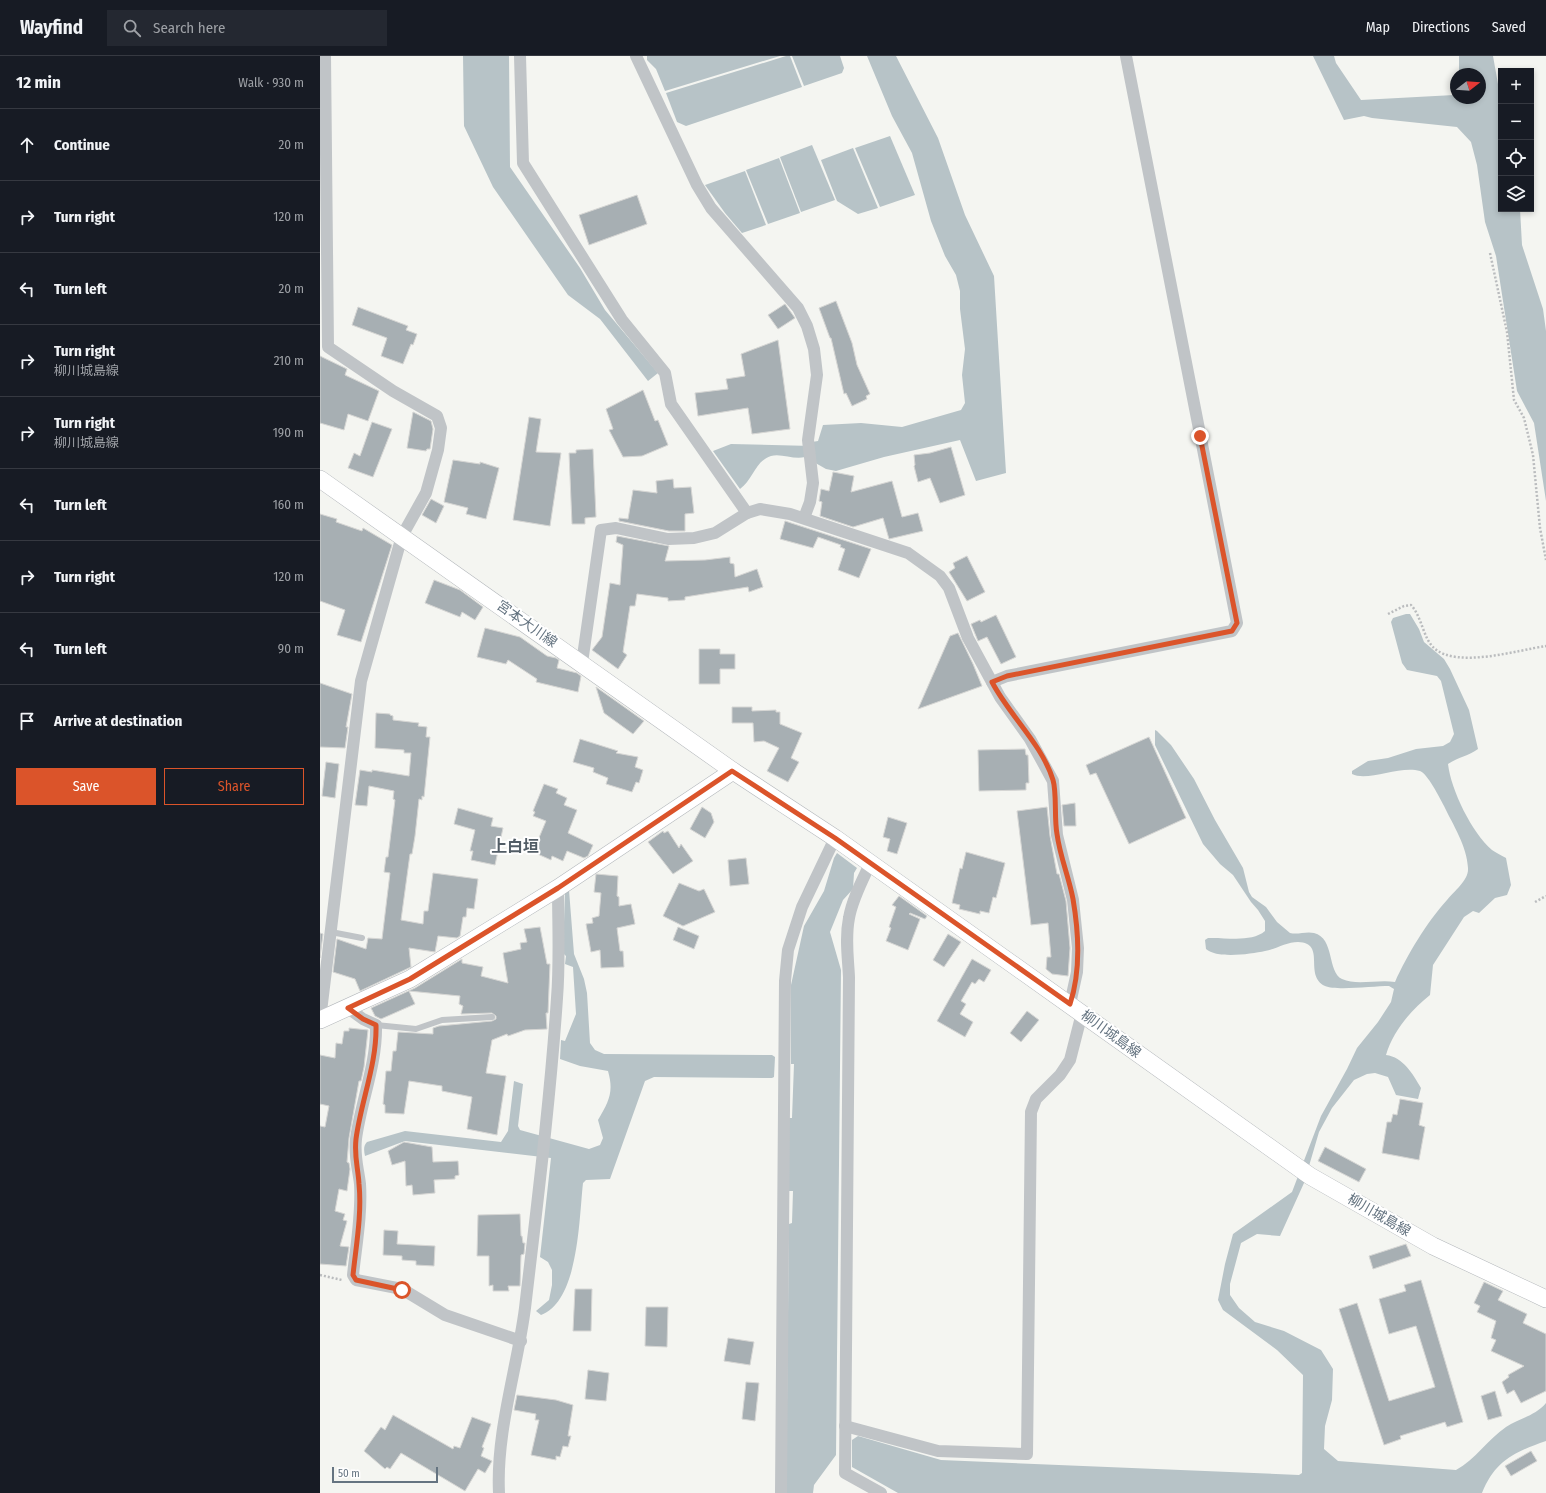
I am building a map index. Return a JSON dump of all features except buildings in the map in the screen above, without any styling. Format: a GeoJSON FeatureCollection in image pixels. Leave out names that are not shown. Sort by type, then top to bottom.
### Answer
{"type":"FeatureCollection","features":[{"type":"Feature","properties":{"kind":"main road","name":"宮本大川線"},"geometry":{"type":"LineString","coordinates":[[320,479],[582,663],[732,771]]}},
{"type":"Feature","properties":{"kind":"main road","name":"柳川城島線"},"geometry":{"type":"LineString","coordinates":[[732,771],[837,839],[870,864],[1310,1176],[1433,1246],[1546,1299]]}},
{"type":"Feature","properties":{"kind":"main road"},"geometry":{"type":"LineString","coordinates":[[320,1020],[410,979],[558,888],[732,771]]}},
{"type":"Feature","properties":{"kind":"street"},"geometry":{"type":"LineString","coordinates":[[320,1020],[361,681],[402,536],[426,493],[438,450],[441,428],[437,416],[393,391],[328,346],[325,56]]}},
{"type":"Feature","properties":{"kind":"street"},"geometry":{"type":"LineString","coordinates":[[520,56],[523,163],[622,320],[665,373],[671,404],[747,512]]}},
{"type":"Feature","properties":{"kind":"street"},"geometry":{"type":"LineString","coordinates":[[636,56],[700,191],[711,208],[798,308],[807,326],[814,349],[817,375],[808,440],[813,483],[810,502],[804,518]]}},
{"type":"Feature","properties":{"kind":"street"},"geometry":{"type":"LineString","coordinates":[[992,682],[1007,676],[1232,631],[1237,623],[1126,56]]}},
{"type":"Feature","properties":{"kind":"street"},"geometry":{"type":"LineString","coordinates":[[582,663],[600,530],[616,528],[668,539],[694,538],[715,533],[747,512],[760,509],[804,518],[908,552],[940,576],[949,588],[968,638],[1000,697],[1030,739],[1053,781],[1057,836],[1073,900],[1078,948],[1076,1009],[1070,1060],[1060,1075],[1036,1099],[1031,1112],[1027,1454],[938,1451],[845,1426]]}},
{"type":"Feature","properties":{"kind":"street"},"geometry":{"type":"LineString","coordinates":[[781,1493],[785,981],[788,950],[802,906],[837,839]]}},
{"type":"Feature","properties":{"kind":"street"},"geometry":{"type":"LineString","coordinates":[[870,864],[852,906],[847,938],[849,977],[845,1473],[881,1493]]}},
{"type":"Feature","properties":{"kind":"street"},"geometry":{"type":"LineString","coordinates":[[499,1493],[498,1471],[500,1451],[521,1341],[542,1165],[557,996],[558,888]]}},
{"type":"Feature","properties":{"kind":"street"},"geometry":{"type":"LineString","coordinates":[[348,1008],[363,1019],[376,1025],[374,1060],[362,1107],[356,1140],[355,1164],[360,1184],[353,1275],[356,1280],[402,1290],[445,1315],[521,1341]]}},
{"type":"Feature","properties":{"kind":"lane"},"geometry":{"type":"LineString","coordinates":[[331,932],[362,938]]}},
{"type":"Feature","properties":{"kind":"lane"},"geometry":{"type":"LineString","coordinates":[[376,1025],[416,1029],[442,1020],[492,1017]]}},
{"type":"Feature","properties":{"kind":"path"},"geometry":{"type":"LineString","coordinates":[[1490,253],[1507,332],[1514,400],[1524,418],[1533,455],[1540,528],[1546,560]]}},
{"type":"Feature","properties":{"kind":"path"},"geometry":{"type":"LineString","coordinates":[[1388,614],[1404,606],[1411,605],[1418,613],[1433,648],[1444,655],[1459,658],[1481,657],[1546,646]]}},
{"type":"Feature","properties":{"kind":"path"},"geometry":{"type":"LineString","coordinates":[[1535,902],[1546,896]]}},
{"type":"Feature","properties":{"kind":"path"},"geometry":{"type":"LineString","coordinates":[[320,1275],[350,1282],[356,1280]]}},
{"type":"Feature","properties":{"kind":"shaded area"},"geometry":{"type":"Polygon","coordinates":[[[463,56],[509,56],[510,167],[580,268],[605,310],[658,373],[648,381],[600,319],[568,295],[493,187],[464,126],[463,56]]]}},
{"type":"Feature","properties":{"kind":"shaded area"},"geometry":{"type":"Polygon","coordinates":[[[647,56],[780,56],[665,91],[656,69],[647,60],[647,56]]]}},
{"type":"Feature","properties":{"kind":"shaded area"},"geometry":{"type":"Polygon","coordinates":[[[790,56],[802,87],[686,126],[677,122],[666,93],[790,56]]]}},
{"type":"Feature","properties":{"kind":"shaded area"},"geometry":{"type":"Polygon","coordinates":[[[792,56],[840,56],[844,68],[842,73],[804,86],[792,56]]]}},
{"type":"Feature","properties":{"kind":"shaded area"},"geometry":{"type":"Polygon","coordinates":[[[867,56],[896,56],[938,138],[965,215],[994,276],[1006,473],[976,481],[960,440],[884,457],[836,471],[826,469],[805,457],[796,458],[775,455],[766,458],[761,462],[748,481],[740,489],[713,451],[731,444],[812,446],[812,442],[818,441],[823,425],[861,423],[902,427],[961,410],[965,403],[962,375],[965,349],[960,309],[960,291],[956,275],[945,256],[931,221],[912,153],[892,116],[867,56]]]}},
{"type":"Feature","properties":{"kind":"shaded area"},"geometry":{"type":"Polygon","coordinates":[[[1313,56],[1334,56],[1336,63],[1361,100],[1450,95],[1450,104],[1486,104],[1486,68],[1459,68],[1459,56],[1493,56],[1498,84],[1498,212],[1520,212],[1522,245],[1543,309],[1546,331],[1546,501],[1534,423],[1517,391],[1496,256],[1485,222],[1477,165],[1471,142],[1457,127],[1364,116],[1344,120],[1313,56]]]}},
{"type":"Feature","properties":{"kind":"shaded area"},"geometry":{"type":"Polygon","coordinates":[[[890,136],[915,195],[880,207],[855,148],[890,136]]]}},
{"type":"Feature","properties":{"kind":"shaded area"},"geometry":{"type":"Polygon","coordinates":[[[812,145],[835,200],[801,212],[780,157],[812,145]]]}},
{"type":"Feature","properties":{"kind":"shaded area"},"geometry":{"type":"Polygon","coordinates":[[[853,148],[878,208],[858,214],[837,201],[821,160],[853,148]]]}},
{"type":"Feature","properties":{"kind":"shaded area"},"geometry":{"type":"Polygon","coordinates":[[[779,158],[800,213],[768,224],[746,170],[779,158]]]}},
{"type":"Feature","properties":{"kind":"shaded area"},"geometry":{"type":"Polygon","coordinates":[[[745,171],[766,225],[742,233],[725,213],[705,185],[745,171]]]}},
{"type":"Feature","properties":{"kind":"shaded area"},"geometry":{"type":"Polygon","coordinates":[[[1410,614],[1419,629],[1424,642],[1444,659],[1469,710],[1478,749],[1448,764],[1450,774],[1458,798],[1477,833],[1492,850],[1506,858],[1511,885],[1507,895],[1495,898],[1479,913],[1473,911],[1464,917],[1433,965],[1430,995],[1410,1014],[1398,1029],[1389,1046],[1386,1055],[1398,1059],[1407,1067],[1421,1088],[1418,1099],[1396,1095],[1388,1077],[1375,1073],[1367,1074],[1354,1080],[1332,1108],[1319,1132],[1304,1183],[1280,1236],[1257,1234],[1241,1243],[1230,1284],[1230,1295],[1239,1308],[1255,1322],[1284,1331],[1321,1350],[1333,1369],[1332,1400],[1325,1426],[1324,1449],[1338,1461],[1456,1470],[1469,1461],[1499,1432],[1537,1411],[1546,1403],[1546,1441],[1524,1449],[1507,1459],[1493,1473],[1482,1493],[898,1493],[852,1467],[852,1440],[858,1436],[941,1460],[1299,1475],[1302,1473],[1303,1375],[1277,1350],[1223,1310],[1218,1300],[1233,1234],[1292,1192],[1321,1116],[1357,1048],[1378,1022],[1391,1002],[1394,989],[1389,986],[1338,988],[1325,986],[1319,981],[1316,975],[1311,948],[1307,944],[1298,942],[1286,944],[1265,951],[1234,955],[1218,954],[1206,949],[1205,940],[1208,938],[1238,939],[1259,935],[1265,931],[1265,921],[1233,875],[1220,864],[1203,844],[1155,745],[1155,730],[1171,745],[1194,779],[1215,820],[1243,868],[1249,892],[1252,897],[1266,907],[1277,922],[1290,933],[1314,933],[1321,936],[1328,948],[1334,970],[1342,979],[1354,982],[1395,982],[1418,939],[1432,918],[1464,881],[1468,872],[1465,852],[1459,836],[1430,781],[1423,773],[1420,771],[1403,770],[1367,776],[1352,774],[1352,771],[1368,761],[1388,758],[1416,749],[1443,746],[1450,742],[1454,734],[1441,681],[1437,676],[1407,670],[1402,663],[1391,622],[1393,618],[1410,614]]]}},
{"type":"Feature","properties":{"kind":"shaded area"},"geometry":{"type":"Polygon","coordinates":[[[837,853],[857,868],[854,873],[853,889],[843,900],[830,932],[841,970],[836,1455],[814,1485],[813,1493],[786,1493],[789,1224],[792,1223],[793,1191],[788,1191],[789,1118],[792,1118],[794,1064],[791,1064],[791,985],[804,926],[824,891],[834,858],[837,853]]]}},
{"type":"Feature","properties":{"kind":"shaded area"},"geometry":{"type":"Polygon","coordinates":[[[569,890],[574,954],[584,979],[587,993],[590,1043],[595,1050],[604,1054],[772,1055],[775,1057],[774,1077],[654,1077],[645,1081],[610,1179],[586,1180],[583,1183],[578,1236],[570,1276],[563,1293],[554,1307],[541,1315],[536,1311],[549,1300],[552,1285],[552,1270],[548,1262],[540,1257],[551,1158],[405,1141],[365,1156],[364,1149],[367,1142],[405,1131],[501,1142],[508,1131],[514,1081],[523,1084],[518,1126],[520,1130],[589,1149],[600,1145],[603,1138],[598,1120],[608,1102],[611,1085],[608,1071],[580,1066],[560,1059],[561,1040],[565,1041],[576,1014],[573,967],[565,964],[566,956],[563,953],[565,891],[569,890]]]}},
{"type":"Feature","properties":{"kind":"district","name":"上白垣"},"geometry":{"type":"Point","coordinates":[515,846]}},
{"type":"Feature","properties":{"kind":"route"},"geometry":{"type":"LineString","coordinates":[[402,1290],[356,1280],[353,1275],[360,1184],[355,1164],[356,1140],[362,1107],[374,1060],[376,1025],[363,1019],[348,1008],[410,979],[558,888],[732,771],[835,838],[1070,1004],[1075,990],[1078,948],[1073,900],[1057,836],[1054,815],[1053,781],[1046,765],[1030,739],[1000,697],[992,682],[1007,676],[1154,648],[1232,631],[1236,628],[1237,623],[1200,436]]}}]}
